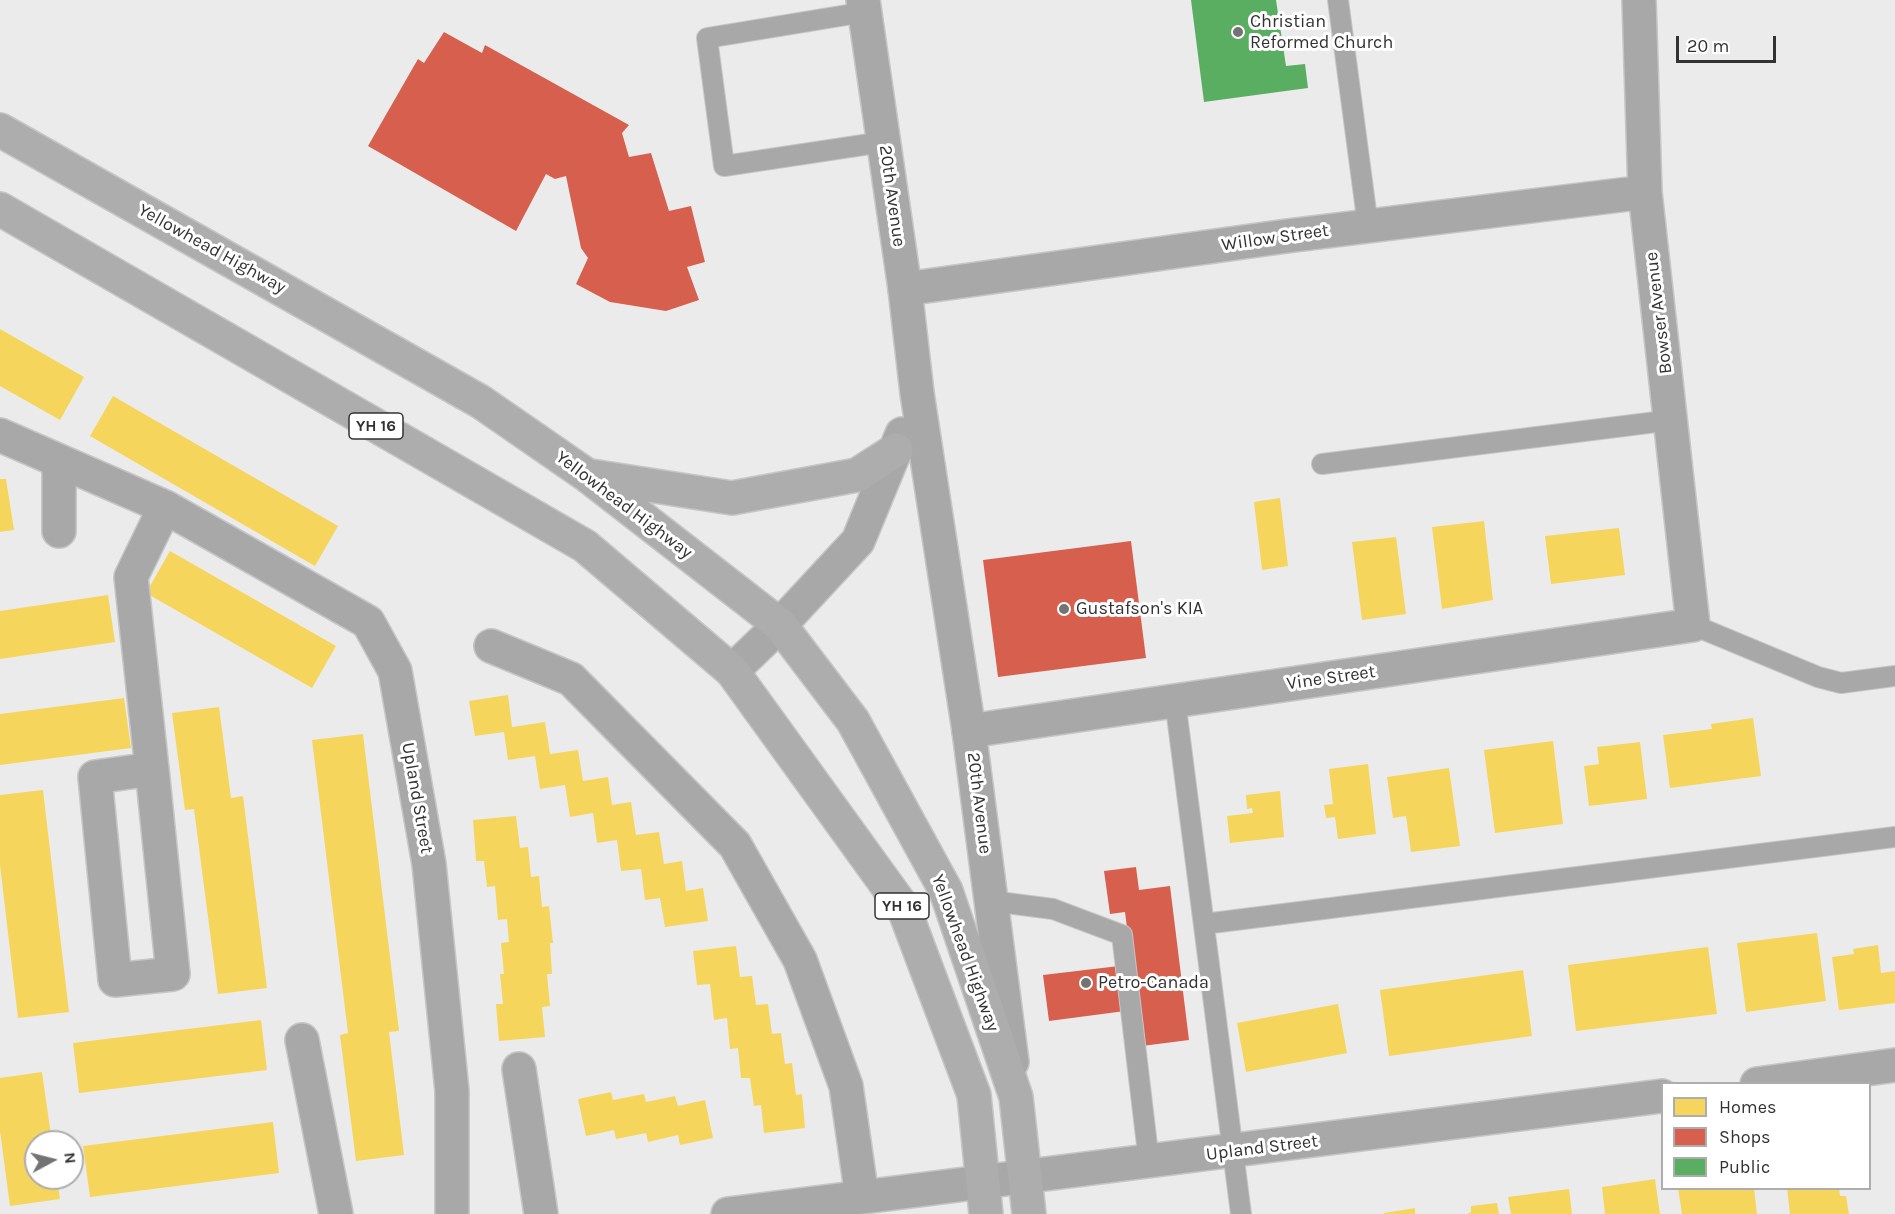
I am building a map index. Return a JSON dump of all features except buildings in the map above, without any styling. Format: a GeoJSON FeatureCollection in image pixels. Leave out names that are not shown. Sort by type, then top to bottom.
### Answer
{"type":"FeatureCollection","features":[{"type":"Feature","properties":{"kind":"highway","name":"Yellowhead Highway"},"geometry":{"type":"LineString","coordinates":[[0,130],[481,402],[588,476],[780,626],[853,721],[946,891],[1017,1097]]}},
{"type":"Feature","properties":{"kind":"highway","name":"YH 16"},"geometry":{"type":"LineString","coordinates":[[0,209],[585,546],[732,671],[904,909],[974,1095],[984,1198]]}},
{"type":"Feature","properties":{"kind":"highway"},"geometry":{"type":"LineString","coordinates":[[588,476],[732,498],[857,475],[896,450]]}},
{"type":"Feature","properties":{"kind":"highway","name":"20th Avenue"},"geometry":{"type":"LineString","coordinates":[[1017,1097],[1029,1214]]}},
{"type":"Feature","properties":{"kind":"street","name":"Bowser Avenue"},"geometry":{"type":"LineString","coordinates":[[1639,0],[1645,192],[1693,626]]}},
{"type":"Feature","properties":{"kind":"street","name":"20th Avenue"},"geometry":{"type":"LineString","coordinates":[[864,6],[905,289],[917,393],[969,731],[1017,1097]]}},
{"type":"Feature","properties":{"kind":"street","name":"Willow Street"},"geometry":{"type":"LineString","coordinates":[[905,289],[1368,226],[1645,192]]}},
{"type":"Feature","properties":{"kind":"street","name":"20th Avenue"},"geometry":{"type":"LineString","coordinates":[[732,671],[780,626],[858,541],[917,393]]}},
{"type":"Feature","properties":{"kind":"street","name":"Upland Street"},"geometry":{"type":"LineString","coordinates":[[0,435],[165,507],[368,622],[395,671],[429,864],[452,1091],[452,1214]]}},
{"type":"Feature","properties":{"kind":"street"},"geometry":{"type":"LineString","coordinates":[[59,461],[59,531]]}},
{"type":"Feature","properties":{"kind":"street"},"geometry":{"type":"LineString","coordinates":[[152,770],[95,777],[115,980],[173,974],[152,770],[131,577],[165,507]]}},
{"type":"Feature","properties":{"kind":"street","name":"Vine Street"},"geometry":{"type":"LineString","coordinates":[[969,731],[1693,626]]}},
{"type":"Feature","properties":{"kind":"street"},"geometry":{"type":"LineString","coordinates":[[491,646],[571,679],[735,845],[800,960],[846,1086],[862,1197]]}},
{"type":"Feature","properties":{"kind":"street"},"geometry":{"type":"LineString","coordinates":[[302,1041],[336,1214]]}},
{"type":"Feature","properties":{"kind":"street"},"geometry":{"type":"LineString","coordinates":[[1764,1082],[1895,1065]]}},
{"type":"Feature","properties":{"kind":"street"},"geometry":{"type":"LineString","coordinates":[[519,1069],[541,1214]]}},
{"type":"Feature","properties":{"kind":"street","name":"Upland Street"},"geometry":{"type":"LineString","coordinates":[[728,1214],[862,1197],[984,1198],[1025,1178],[1661,1096]]}},
{"type":"Feature","properties":{"kind":"lane"},"geometry":{"type":"LineString","coordinates":[[1338,0],[1368,226]]}},
{"type":"Feature","properties":{"kind":"lane"},"geometry":{"type":"LineString","coordinates":[[864,6],[707,38],[724,166],[884,142]]}},
{"type":"Feature","properties":{"kind":"lane"},"geometry":{"type":"LineString","coordinates":[[1322,464],[1672,420]]}},
{"type":"Feature","properties":{"kind":"lane"},"geometry":{"type":"LineString","coordinates":[[1693,626],[1818,677],[1841,683],[1895,676]]}},
{"type":"Feature","properties":{"kind":"lane"},"geometry":{"type":"LineString","coordinates":[[1175,700],[1241,1214]]}},
{"type":"Feature","properties":{"kind":"lane"},"geometry":{"type":"LineString","coordinates":[[1203,924],[1895,837]]}},
{"type":"Feature","properties":{"kind":"lane"},"geometry":{"type":"LineString","coordinates":[[991,901],[1053,909],[1122,935],[1149,1162]]}},
{"type":"Feature","properties":{"kind":"place","name":"Christian Reformed Church"},"geometry":{"type":"Point","coordinates":[1238,32]}},
{"type":"Feature","properties":{"kind":"place","name":"Gustafson's KIA"},"geometry":{"type":"Point","coordinates":[1064,609]}},
{"type":"Feature","properties":{"kind":"place","name":"Petro-Canada"},"geometry":{"type":"Point","coordinates":[1086,983]}}]}
